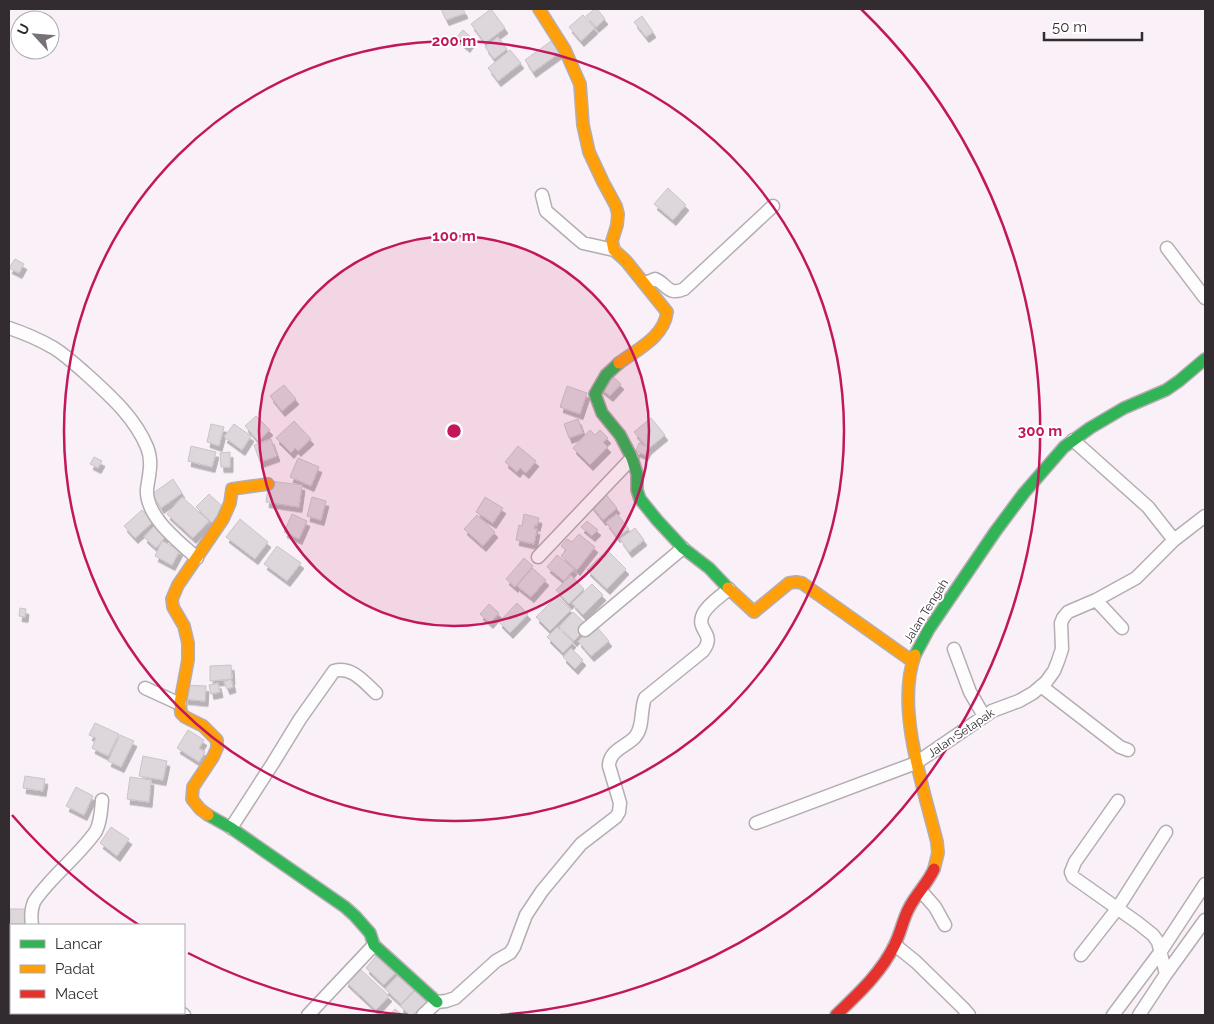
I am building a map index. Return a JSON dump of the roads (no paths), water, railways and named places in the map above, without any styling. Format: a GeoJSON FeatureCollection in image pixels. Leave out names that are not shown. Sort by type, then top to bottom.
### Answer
{"type":"FeatureCollection","features":[{"type":"Feature","properties":{"kind":"street"},"geometry":{"type":"LineString","coordinates":[[539,9],[565,50],[580,84],[583,125],[589,152],[616,206],[618,214],[612,241],[614,250]]}},
{"type":"Feature","properties":{"kind":"street"},"geometry":{"type":"LineString","coordinates":[[542,195],[546,211],[576,238],[583,243],[614,250],[626,261],[667,312],[668,318],[666,323],[642,347],[616,366],[600,382],[594,394],[602,413],[620,435],[632,458],[637,474],[637,490],[640,499],[683,548],[709,568],[754,612],[789,583],[795,581],[804,584],[912,661]]}},
{"type":"Feature","properties":{"kind":"street"},"geometry":{"type":"LineString","coordinates":[[644,283],[655,279],[670,290],[677,292],[684,289],[774,206]]}},
{"type":"Feature","properties":{"kind":"street"},"geometry":{"type":"LineString","coordinates":[[1167,248],[1205,298]]}},
{"type":"Feature","properties":{"kind":"street"},"geometry":{"type":"LineString","coordinates":[[9,328],[35,338],[62,354],[94,380],[130,418],[147,446],[150,457],[148,501],[172,536],[197,558]]}},
{"type":"Feature","properties":{"kind":"street","name":"Jalan Tengah"},"geometry":{"type":"LineString","coordinates":[[836,1015],[870,980],[887,958],[895,945],[911,904],[933,875],[937,863],[938,853],[932,823],[910,732],[908,700],[908,684],[912,661],[929,629],[995,532],[1064,447],[1090,428],[1124,408],[1166,390],[1205,359]]}},
{"type":"Feature","properties":{"kind":"street"},"geometry":{"type":"LineString","coordinates":[[1072,440],[1148,507],[1174,540]]}},
{"type":"Feature","properties":{"kind":"street"},"geometry":{"type":"LineString","coordinates":[[538,557],[632,458]]}},
{"type":"Feature","properties":{"kind":"street"},"geometry":{"type":"LineString","coordinates":[[268,484],[232,489],[230,504],[223,519],[175,591],[172,603],[185,626],[189,639],[188,660],[180,711],[184,717],[208,729],[217,740],[217,748],[213,757],[192,787],[192,799],[212,819],[231,828],[345,907],[370,933],[374,945],[437,1002]]}},
{"type":"Feature","properties":{"kind":"street","name":"Jalan Setapak"},"geometry":{"type":"LineString","coordinates":[[756,823],[916,763],[992,710],[1019,701],[1033,693],[1054,671],[1062,649],[1061,623],[1068,612],[1096,600],[1136,578],[1174,540],[1205,516]]}},
{"type":"Feature","properties":{"kind":"street"},"geometry":{"type":"LineString","coordinates":[[585,630],[683,548]]}},
{"type":"Feature","properties":{"kind":"street"},"geometry":{"type":"LineString","coordinates":[[423,1015],[437,1002],[455,998],[496,961],[510,953],[526,915],[542,891],[580,844],[616,817],[619,812],[620,803],[609,766],[610,760],[616,751],[634,737],[640,729],[645,698],[707,646],[709,640],[702,626],[703,614],[729,589]]}},
{"type":"Feature","properties":{"kind":"street"},"geometry":{"type":"LineString","coordinates":[[1096,600],[1122,628]]}},
{"type":"Feature","properties":{"kind":"street"},"geometry":{"type":"LineString","coordinates":[[954,649],[970,692],[984,716]]}},
{"type":"Feature","properties":{"kind":"street"},"geometry":{"type":"LineString","coordinates":[[231,828],[300,719],[334,671],[353,672],[376,693]]}},
{"type":"Feature","properties":{"kind":"street"},"geometry":{"type":"LineString","coordinates":[[1041,686],[1120,747],[1128,750]]}},
{"type":"Feature","properties":{"kind":"street"},"geometry":{"type":"LineString","coordinates":[[145,688],[180,704]]}},
{"type":"Feature","properties":{"kind":"street"},"geometry":{"type":"LineString","coordinates":[[32,924],[31,912],[34,902],[97,830],[102,800]]}},
{"type":"Feature","properties":{"kind":"street"},"geometry":{"type":"LineString","coordinates":[[1118,801],[1075,862],[1071,872],[1072,877],[1153,935],[1158,942],[1166,974]]}},
{"type":"Feature","properties":{"kind":"street"},"geometry":{"type":"LineString","coordinates":[[1081,955],[1117,909],[1166,832]]}},
{"type":"Feature","properties":{"kind":"street"},"geometry":{"type":"LineString","coordinates":[[1113,1015],[1161,951],[1205,884]]}},
{"type":"Feature","properties":{"kind":"street"},"geometry":{"type":"LineString","coordinates":[[921,891],[935,907],[945,925]]}},
{"type":"Feature","properties":{"kind":"street"},"geometry":{"type":"LineString","coordinates":[[1139,1015],[1166,974],[1205,922]]}},
{"type":"Feature","properties":{"kind":"street"},"geometry":{"type":"LineString","coordinates":[[308,1015],[374,945]]}},
{"type":"Feature","properties":{"kind":"street"},"geometry":{"type":"LineString","coordinates":[[895,945],[916,962],[969,1015]]}}]}
